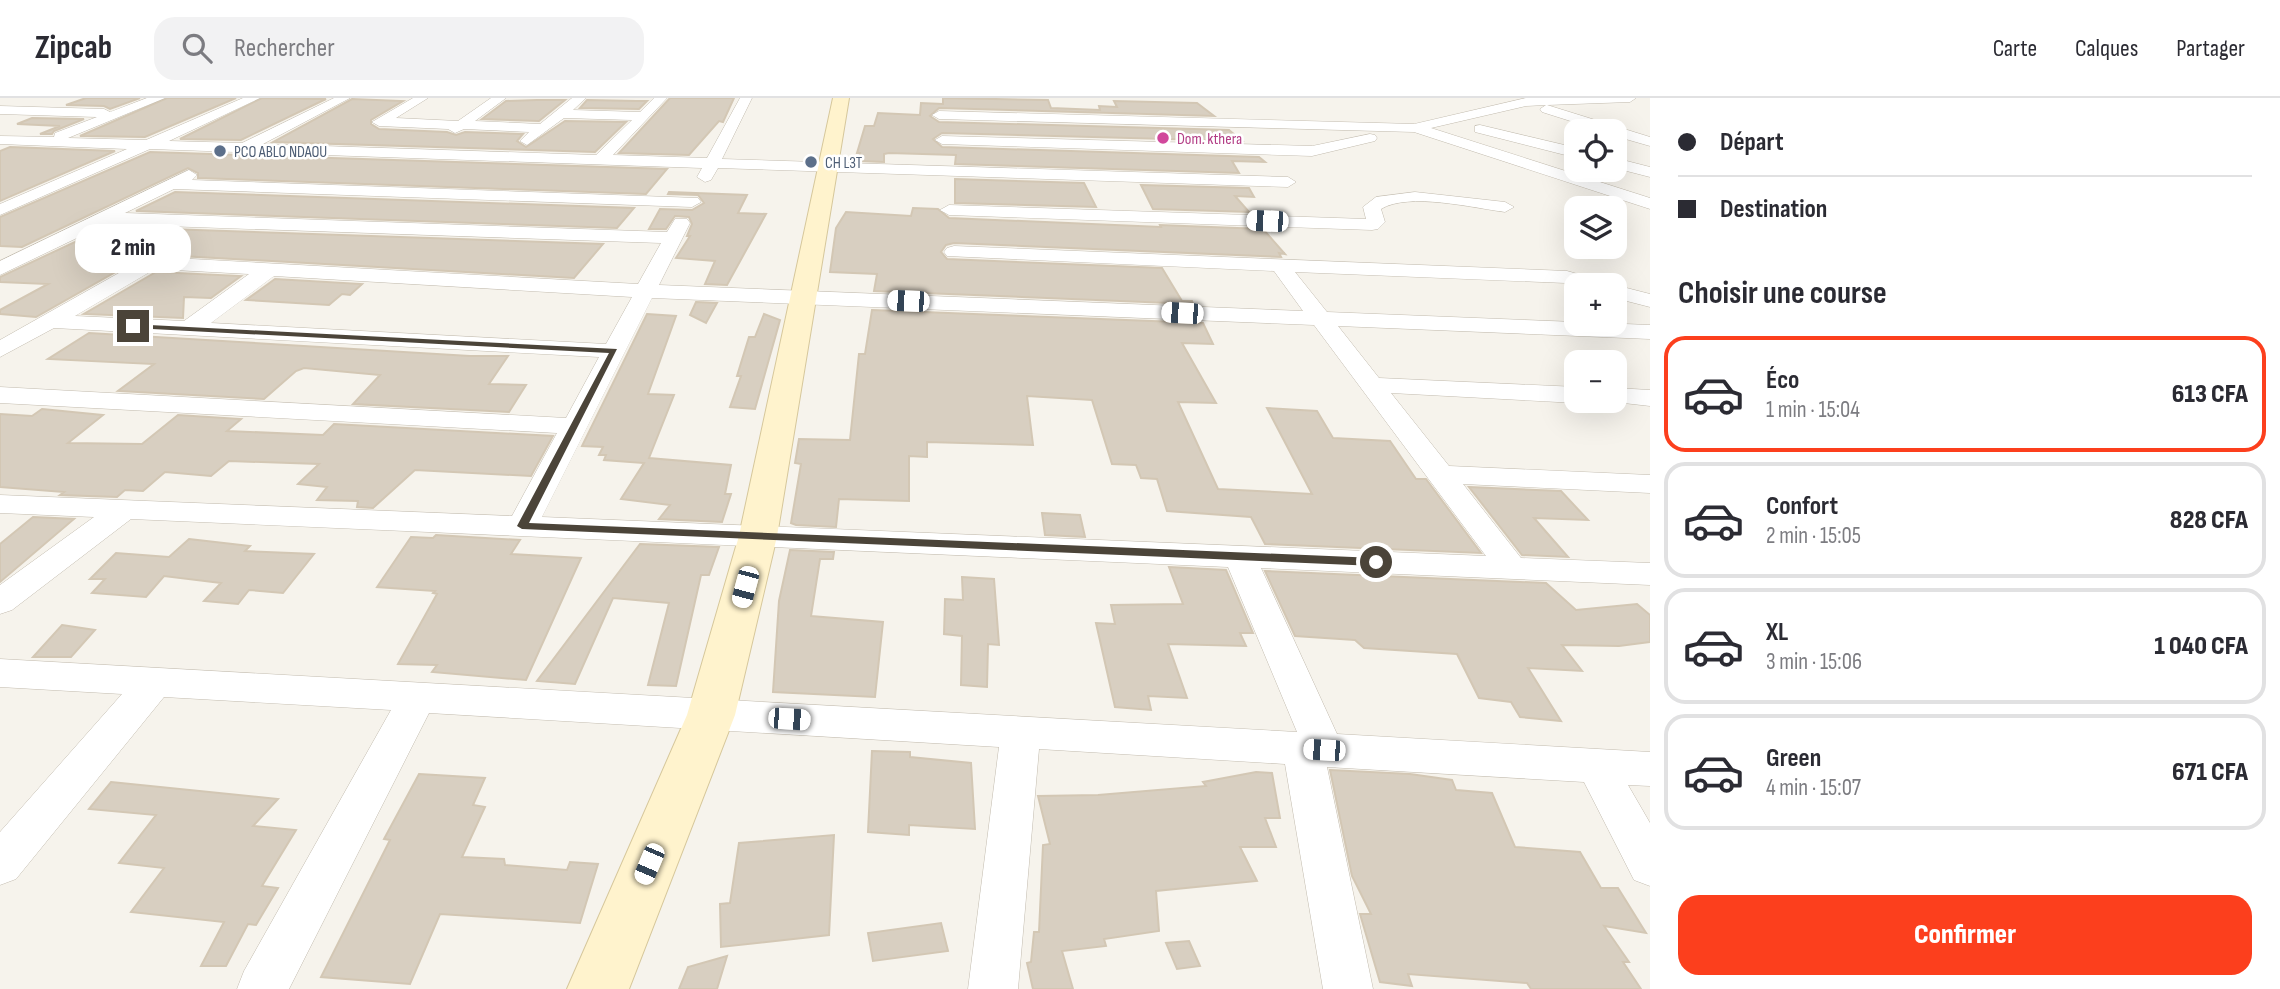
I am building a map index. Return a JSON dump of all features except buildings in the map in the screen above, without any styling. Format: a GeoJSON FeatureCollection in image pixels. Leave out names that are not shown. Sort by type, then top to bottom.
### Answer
{"type":"FeatureCollection","features":[{"type":"Feature","properties":{"kind":"street"},"geometry":{"type":"LineString","coordinates":[[55,111],[93,98]]}},
{"type":"Feature","properties":{"kind":"street"},"geometry":{"type":"LineString","coordinates":[[11,155],[159,98]]}},
{"type":"Feature","properties":{"kind":"street"},"geometry":{"type":"LineString","coordinates":[[0,210],[254,98]]}},
{"type":"Feature","properties":{"kind":"street"},"geometry":{"type":"LineString","coordinates":[[4,266],[344,98]]}},
{"type":"Feature","properties":{"kind":"street"},"geometry":{"type":"LineString","coordinates":[[330,151],[422,98]]}},
{"type":"Feature","properties":{"kind":"street"},"geometry":{"type":"LineString","coordinates":[[419,153],[500,98]]}},
{"type":"Feature","properties":{"kind":"street"},"geometry":{"type":"LineString","coordinates":[[508,156],[580,98]]}},
{"type":"Feature","properties":{"kind":"street"},"geometry":{"type":"LineString","coordinates":[[601,159],[661,98]]}},
{"type":"Feature","properties":{"kind":"street"},"geometry":{"type":"LineString","coordinates":[[522,526],[746,98]]}},
{"type":"Feature","properties":{"kind":"street"},"geometry":{"type":"LineString","coordinates":[[597,989],[711,715],[758,536],[841,98]]}},
{"type":"Feature","properties":{"kind":"street"},"geometry":{"type":"LineString","coordinates":[[942,140],[1312,151],[1415,128],[1443,113],[1499,108],[1525,100],[1616,99],[1634,102]]}},
{"type":"Feature","properties":{"kind":"street"},"geometry":{"type":"LineString","coordinates":[[1525,100],[1650,142]]}},
{"type":"Feature","properties":{"kind":"street"},"geometry":{"type":"LineString","coordinates":[[1564,277],[1280,266],[955,259],[938,106],[1415,128],[1650,204]]}},
{"type":"Feature","properties":{"kind":"street"},"geometry":{"type":"LineString","coordinates":[[0,110],[119,113]]}},
{"type":"Feature","properties":{"kind":"street"},"geometry":{"type":"LineString","coordinates":[[1443,113],[1505,135],[1564,150]]}},
{"type":"Feature","properties":{"kind":"street"},"geometry":{"type":"LineString","coordinates":[[560,114],[643,116]]}},
{"type":"Feature","properties":{"kind":"street"},"geometry":{"type":"LineString","coordinates":[[1505,135],[1578,118]]}},
{"type":"Feature","properties":{"kind":"street"},"geometry":{"type":"LineString","coordinates":[[370,128],[460,125],[543,128]]}},
{"type":"Feature","properties":{"kind":"street"},"geometry":{"type":"LineString","coordinates":[[0,140],[828,167],[947,190],[1372,225],[1376,222],[1372,207],[1376,202],[1391,199],[1427,199],[1505,207]]}},
{"type":"Feature","properties":{"kind":"street"},"geometry":{"type":"LineString","coordinates":[[947,190],[1288,182],[1268,150]]}},
{"type":"Feature","properties":{"kind":"street"},"geometry":{"type":"LineString","coordinates":[[1627,166],[1650,172]]}},
{"type":"Feature","properties":{"kind":"street"},"geometry":{"type":"LineString","coordinates":[[172,184],[692,202]]}},
{"type":"Feature","properties":{"kind":"street"},"geometry":{"type":"LineString","coordinates":[[102,218],[673,239]]}},
{"type":"Feature","properties":{"kind":"street"},"geometry":{"type":"LineString","coordinates":[[0,350],[154,262],[217,222]]}},
{"type":"Feature","properties":{"kind":"street"},"geometry":{"type":"LineString","coordinates":[[154,262],[645,291],[803,297],[959,297],[1321,319],[1650,332]]}},
{"type":"Feature","properties":{"kind":"street"},"geometry":{"type":"LineString","coordinates":[[1280,266],[1512,568]]}},
{"type":"Feature","properties":{"kind":"street"},"geometry":{"type":"LineString","coordinates":[[188,328],[271,269]]}},
{"type":"Feature","properties":{"kind":"street"},"geometry":{"type":"LineString","coordinates":[[1627,294],[1650,301]]}},
{"type":"Feature","properties":{"kind":"street"},"geometry":{"type":"LineString","coordinates":[[50,321],[614,351]]}},
{"type":"Feature","properties":{"kind":"street"},"geometry":{"type":"LineString","coordinates":[[1372,385],[1564,394]]}},
{"type":"Feature","properties":{"kind":"street"},"geometry":{"type":"LineString","coordinates":[[0,396],[574,426]]}},
{"type":"Feature","properties":{"kind":"street"},"geometry":{"type":"LineString","coordinates":[[1627,397],[1650,398]]}},
{"type":"Feature","properties":{"kind":"street"},"geometry":{"type":"LineString","coordinates":[[1440,474],[1650,484]]}},
{"type":"Feature","properties":{"kind":"street"},"geometry":{"type":"LineString","coordinates":[[0,504],[1650,574]]}},
{"type":"Feature","properties":{"kind":"street"},"geometry":{"type":"LineString","coordinates":[[0,602],[125,509]]}},
{"type":"Feature","properties":{"kind":"street"},"geometry":{"type":"LineString","coordinates":[[1240,556],[1314,750],[1348,989]]}},
{"type":"Feature","properties":{"kind":"street"},"geometry":{"type":"LineString","coordinates":[[0,673],[1650,769]]}},
{"type":"Feature","properties":{"kind":"street"},"geometry":{"type":"LineString","coordinates":[[0,864],[155,682]]}},
{"type":"Feature","properties":{"kind":"street"},"geometry":{"type":"LineString","coordinates":[[262,989],[418,698]]}},
{"type":"Feature","properties":{"kind":"street"},"geometry":{"type":"LineString","coordinates":[[993,989],[1021,733]]}},
{"type":"Feature","properties":{"kind":"street"},"geometry":{"type":"LineString","coordinates":[[1597,766],[1650,865]]}},
{"type":"Feature","properties":{"kind":"place","name":"Dom. kthera"},"geometry":{"type":"Point","coordinates":[1163,138]}},
{"type":"Feature","properties":{"kind":"place","name":"PCO ABLO NDAOU"},"geometry":{"type":"Point","coordinates":[220,151]}},
{"type":"Feature","properties":{"kind":"place","name":"CH L3T"},"geometry":{"type":"Point","coordinates":[811,162]}},
{"type":"Feature","properties":{"kind":"route"},"geometry":{"type":"LineString","coordinates":[[133,326],[614,351],[522,526],[1376,562]]}}]}
